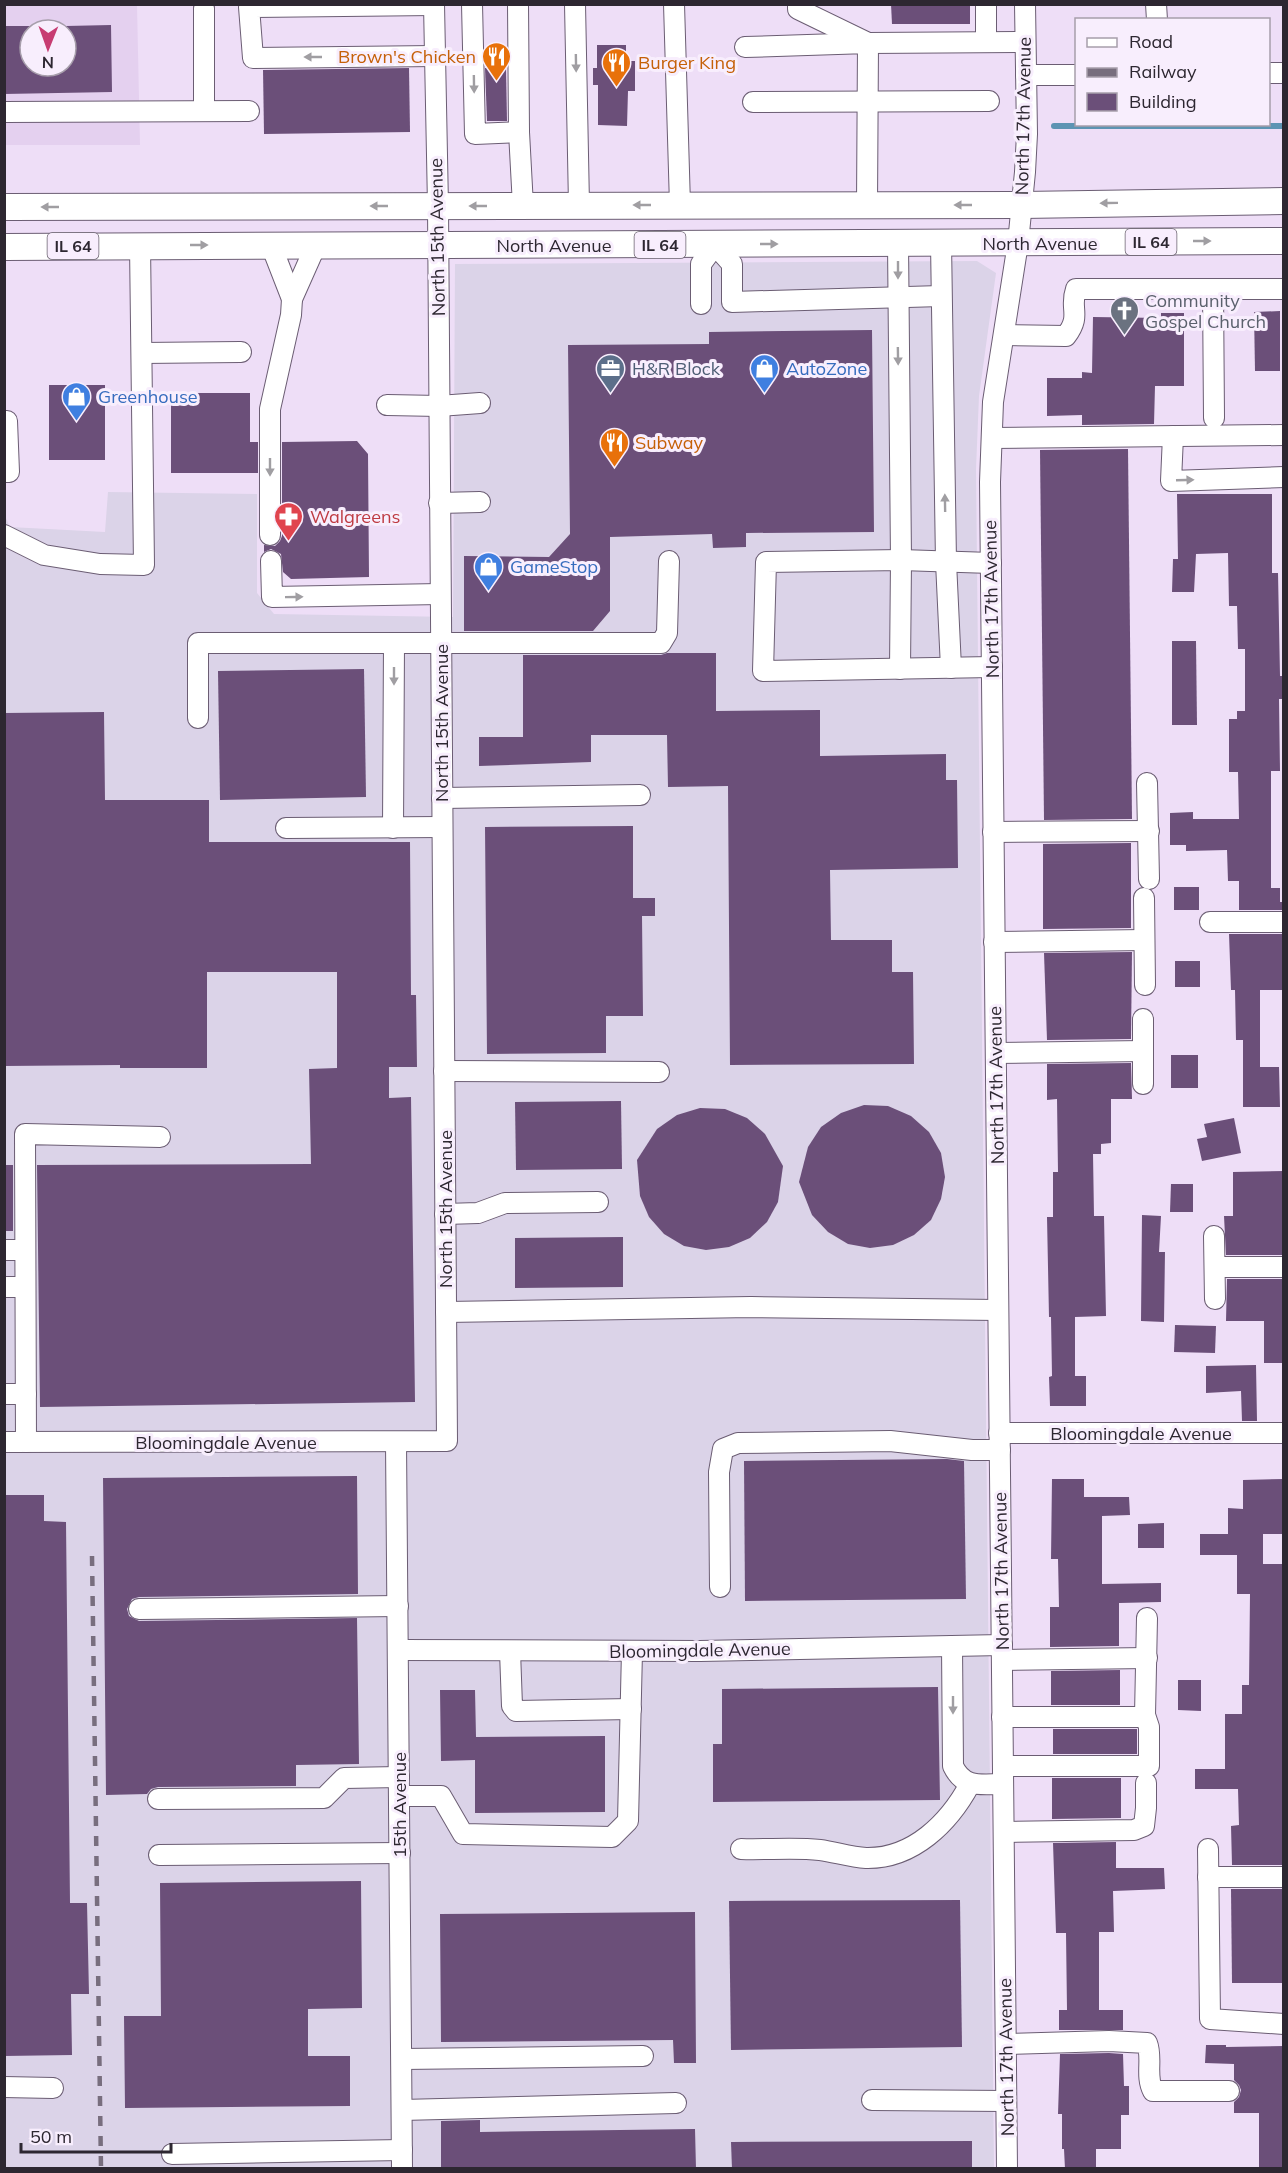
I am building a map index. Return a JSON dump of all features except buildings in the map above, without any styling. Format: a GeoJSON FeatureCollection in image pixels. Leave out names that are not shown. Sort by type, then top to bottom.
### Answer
{"type":"FeatureCollection","features":[{"type":"Feature","properties":{"kind":"main road","name":"IL 64"},"geometry":{"type":"LineString","coordinates":[[4,207],[867,205],[1284,201]]}},
{"type":"Feature","properties":{"kind":"main road","name":"North Avenue"},"geometry":{"type":"LineString","coordinates":[[4,247],[1284,241]]}},
{"type":"Feature","properties":{"kind":"street"},"geometry":{"type":"LineString","coordinates":[[472,4],[475,134],[519,132]]}},
{"type":"Feature","properties":{"kind":"street"},"geometry":{"type":"LineString","coordinates":[[518,4],[519,132],[523,206]]}},
{"type":"Feature","properties":{"kind":"street"},"geometry":{"type":"LineString","coordinates":[[575,4],[579,206]]}},
{"type":"Feature","properties":{"kind":"street"},"geometry":{"type":"LineString","coordinates":[[675,4],[680,205]]}},
{"type":"Feature","properties":{"kind":"street"},"geometry":{"type":"LineString","coordinates":[[798,4],[798,9],[868,43]]}},
{"type":"Feature","properties":{"kind":"street"},"geometry":{"type":"LineString","coordinates":[[986,4],[986,42]]}},
{"type":"Feature","properties":{"kind":"street","name":"North 17th Avenue"},"geometry":{"type":"LineString","coordinates":[[1007,2169],[993,832],[992,438],[993,402],[1022,204],[1027,134],[1025,4]]}},
{"type":"Feature","properties":{"kind":"street"},"geometry":{"type":"LineString","coordinates":[[434,5],[249,7],[253,58],[435,56]]}},
{"type":"Feature","properties":{"kind":"street","name":"North 15th Avenue"},"geometry":{"type":"LineString","coordinates":[[434,5],[438,206],[447,1442]]}},
{"type":"Feature","properties":{"kind":"street"},"geometry":{"type":"LineString","coordinates":[[204,8],[204,111]]}},
{"type":"Feature","properties":{"kind":"street"},"geometry":{"type":"LineString","coordinates":[[745,46],[1025,42]]}},
{"type":"Feature","properties":{"kind":"street"},"geometry":{"type":"LineString","coordinates":[[867,205],[868,43]]}},
{"type":"Feature","properties":{"kind":"street"},"geometry":{"type":"LineString","coordinates":[[1026,83],[1075,75]]}},
{"type":"Feature","properties":{"kind":"street"},"geometry":{"type":"LineString","coordinates":[[753,102],[989,100]]}},
{"type":"Feature","properties":{"kind":"street"},"geometry":{"type":"LineString","coordinates":[[4,111],[249,111]]}},
{"type":"Feature","properties":{"kind":"street"},"geometry":{"type":"LineString","coordinates":[[898,243],[900,669]]}},
{"type":"Feature","properties":{"kind":"street"},"geometry":{"type":"LineString","coordinates":[[941,243],[946,562],[951,668]]}},
{"type":"Feature","properties":{"kind":"street"},"geometry":{"type":"LineString","coordinates":[[4,535],[44,555],[100,564],[144,565],[140,245]]}},
{"type":"Feature","properties":{"kind":"street"},"geometry":{"type":"LineString","coordinates":[[271,245],[292,298]]}},
{"type":"Feature","properties":{"kind":"street"},"geometry":{"type":"LineString","coordinates":[[270,535],[270,409],[291,315],[292,298],[316,245]]}},
{"type":"Feature","properties":{"kind":"street"},"geometry":{"type":"LineString","coordinates":[[700,304],[701,264],[714,245],[732,264],[732,302],[941,296]]}},
{"type":"Feature","properties":{"kind":"street"},"geometry":{"type":"LineString","coordinates":[[1004,335],[1066,336],[1074,326],[1076,289],[1284,289]]}},
{"type":"Feature","properties":{"kind":"street"},"geometry":{"type":"LineString","coordinates":[[1213,289],[1214,418]]}},
{"type":"Feature","properties":{"kind":"street"},"geometry":{"type":"LineString","coordinates":[[142,353],[241,352]]}},
{"type":"Feature","properties":{"kind":"street"},"geometry":{"type":"LineString","coordinates":[[387,405],[438,406],[480,403]]}},
{"type":"Feature","properties":{"kind":"street"},"geometry":{"type":"LineString","coordinates":[[4,472],[9,472],[6,421]]}},
{"type":"Feature","properties":{"kind":"street"},"geometry":{"type":"LineString","coordinates":[[992,438],[1284,435]]}},
{"type":"Feature","properties":{"kind":"street"},"geometry":{"type":"LineString","coordinates":[[1173,436],[1172,481],[1284,477]]}},
{"type":"Feature","properties":{"kind":"street"},"geometry":{"type":"LineString","coordinates":[[439,503],[480,502]]}},
{"type":"Feature","properties":{"kind":"street"},"geometry":{"type":"LineString","coordinates":[[991,563],[901,560],[766,562],[763,671],[992,667]]}},
{"type":"Feature","properties":{"kind":"street"},"geometry":{"type":"LineString","coordinates":[[271,561],[272,597],[440,594]]}},
{"type":"Feature","properties":{"kind":"street"},"geometry":{"type":"LineString","coordinates":[[198,718],[198,643],[661,643],[667,633],[669,561]]}},
{"type":"Feature","properties":{"kind":"street"},"geometry":{"type":"LineString","coordinates":[[393,828],[394,643]]}},
{"type":"Feature","properties":{"kind":"street"},"geometry":{"type":"LineString","coordinates":[[1146,783],[1149,879]]}},
{"type":"Feature","properties":{"kind":"street"},"geometry":{"type":"LineString","coordinates":[[442,798],[640,795]]}},
{"type":"Feature","properties":{"kind":"street"},"geometry":{"type":"LineString","coordinates":[[286,828],[442,827]]}},
{"type":"Feature","properties":{"kind":"street"},"geometry":{"type":"LineString","coordinates":[[993,832],[1149,831]]}},
{"type":"Feature","properties":{"kind":"street"},"geometry":{"type":"LineString","coordinates":[[1144,898],[1145,985]]}},
{"type":"Feature","properties":{"kind":"street"},"geometry":{"type":"LineString","coordinates":[[1210,922],[1284,922]]}},
{"type":"Feature","properties":{"kind":"street"},"geometry":{"type":"LineString","coordinates":[[994,942],[1144,940]]}},
{"type":"Feature","properties":{"kind":"street"},"geometry":{"type":"LineString","coordinates":[[1143,1019],[1143,1084]]}},
{"type":"Feature","properties":{"kind":"street"},"geometry":{"type":"LineString","coordinates":[[996,1053],[1143,1051]]}},
{"type":"Feature","properties":{"kind":"street"},"geometry":{"type":"LineString","coordinates":[[444,1071],[659,1072]]}},
{"type":"Feature","properties":{"kind":"street"},"geometry":{"type":"LineString","coordinates":[[26,1442],[25,1134],[160,1137]]}},
{"type":"Feature","properties":{"kind":"street"},"geometry":{"type":"LineString","coordinates":[[445,1214],[478,1213],[505,1203],[598,1203]]}},
{"type":"Feature","properties":{"kind":"street"},"geometry":{"type":"LineString","coordinates":[[1214,1236],[1215,1299]]}},
{"type":"Feature","properties":{"kind":"street"},"geometry":{"type":"LineString","coordinates":[[4,1250],[25,1250]]}},
{"type":"Feature","properties":{"kind":"street"},"geometry":{"type":"LineString","coordinates":[[1215,1267],[1284,1267]]}},
{"type":"Feature","properties":{"kind":"street"},"geometry":{"type":"LineString","coordinates":[[4,1287],[25,1287]]}},
{"type":"Feature","properties":{"kind":"street"},"geometry":{"type":"LineString","coordinates":[[446,1312],[740,1307],[998,1310]]}},
{"type":"Feature","properties":{"kind":"street"},"geometry":{"type":"LineString","coordinates":[[4,1394],[26,1394]]}},
{"type":"Feature","properties":{"kind":"street","name":"Bloomingdale Avenue"},"geometry":{"type":"LineString","coordinates":[[720,1587],[719,1472],[723,1449],[738,1443],[890,1442],[972,1450],[999,1441],[1284,1433]]}},
{"type":"Feature","properties":{"kind":"street","name":"Bloomingdale Avenue"},"geometry":{"type":"LineString","coordinates":[[4,1442],[447,1442]]}},
{"type":"Feature","properties":{"kind":"street","name":"15th Avenue"},"geometry":{"type":"LineString","coordinates":[[396,1442],[402,2159]]}},
{"type":"Feature","properties":{"kind":"street"},"geometry":{"type":"LineString","coordinates":[[139,1609],[398,1606]]}},
{"type":"Feature","properties":{"kind":"street"},"geometry":{"type":"LineString","coordinates":[[741,1849],[821,1850],[866,1858],[891,1856],[911,1848],[939,1828],[962,1799],[970,1784],[1003,1775],[1149,1766],[1149,1727],[1145,1715],[1147,1618]]}},
{"type":"Feature","properties":{"kind":"street"},"geometry":{"type":"LineString","coordinates":[[952,1646],[953,1766],[957,1775],[970,1784]]}},
{"type":"Feature","properties":{"kind":"street","name":"Bloomingdale Avenue"},"geometry":{"type":"LineString","coordinates":[[398,1650],[632,1651],[952,1646],[1002,1653],[1147,1658]]}},
{"type":"Feature","properties":{"kind":"street"},"geometry":{"type":"LineString","coordinates":[[510,1651],[512,1706],[516,1711],[631,1709]]}},
{"type":"Feature","properties":{"kind":"street"},"geometry":{"type":"LineString","coordinates":[[158,1799],[324,1798],[344,1778],[399,1786],[441,1796],[463,1834],[612,1837],[628,1821],[632,1651]]}},
{"type":"Feature","properties":{"kind":"street"},"geometry":{"type":"LineString","coordinates":[[1002,1717],[1138,1718],[1145,1715]]}},
{"type":"Feature","properties":{"kind":"street"},"geometry":{"type":"LineString","coordinates":[[1004,1832],[1134,1830],[1143,1826],[1146,1783]]}},
{"type":"Feature","properties":{"kind":"street"},"geometry":{"type":"LineString","coordinates":[[1208,1849],[1210,2019],[1284,2024]]}},
{"type":"Feature","properties":{"kind":"street"},"geometry":{"type":"LineString","coordinates":[[159,1855],[400,1853]]}},
{"type":"Feature","properties":{"kind":"street"},"geometry":{"type":"LineString","coordinates":[[1208,1877],[1284,1877]]}},
{"type":"Feature","properties":{"kind":"street"},"geometry":{"type":"LineString","coordinates":[[1006,2044],[1109,2041],[1147,2043],[1149,2084],[1153,2091],[1229,2091]]}},
{"type":"Feature","properties":{"kind":"street"},"geometry":{"type":"LineString","coordinates":[[402,2059],[643,2056]]}},
{"type":"Feature","properties":{"kind":"street"},"geometry":{"type":"LineString","coordinates":[[4,2087],[54,2088]]}},
{"type":"Feature","properties":{"kind":"street"},"geometry":{"type":"LineString","coordinates":[[872,2100],[1006,2101]]}},
{"type":"Feature","properties":{"kind":"street"},"geometry":{"type":"LineString","coordinates":[[402,2110],[676,2103]]}},
{"type":"Feature","properties":{"kind":"street"},"geometry":{"type":"LineString","coordinates":[[172,2154],[402,2159]]}},
{"type":"Feature","properties":{"kind":"shaded area"},"geometry":{"type":"Polygon","coordinates":[[[4,5],[137,5],[140,145],[5,145],[4,5]]]}},
{"type":"Feature","properties":{"kind":"shaded area"},"geometry":{"type":"Polygon","coordinates":[[[977,261],[996,273],[979,396],[976,469],[994,2168],[5,2168],[4,514],[10,527],[105,532],[108,492],[257,494],[257,593],[274,614],[453,617],[455,264],[977,261]]]}},
{"type":"Feature","properties":{"kind":"waterway"},"geometry":{"type":"LineString","coordinates":[[1054,126],[1284,126]]}},
{"type":"Feature","properties":{"kind":"railway"},"geometry":{"type":"LineString","coordinates":[[92,1556],[101,2168]]}},
{"type":"Feature","properties":{"kind":"place","name":"Brown's Chicken"},"geometry":{"type":"Point","coordinates":[497,82]}},
{"type":"Feature","properties":{"kind":"place","name":"Burger King"},"geometry":{"type":"Point","coordinates":[617,88]}},
{"type":"Feature","properties":{"kind":"place","name":"Community Gospel Church"},"geometry":{"type":"Point","coordinates":[1124,336]}},
{"type":"Feature","properties":{"kind":"place","name":"H&R Block"},"geometry":{"type":"Point","coordinates":[611,394]}},
{"type":"Feature","properties":{"kind":"place","name":"AutoZone"},"geometry":{"type":"Point","coordinates":[765,394]}},
{"type":"Feature","properties":{"kind":"place","name":"Greenhouse"},"geometry":{"type":"Point","coordinates":[77,422]}},
{"type":"Feature","properties":{"kind":"place","name":"Subway"},"geometry":{"type":"Point","coordinates":[614,468]}},
{"type":"Feature","properties":{"kind":"place","name":"Walgreens"},"geometry":{"type":"Point","coordinates":[289,542]}},
{"type":"Feature","properties":{"kind":"place","name":"GameStop"},"geometry":{"type":"Point","coordinates":[489,592]}}]}
